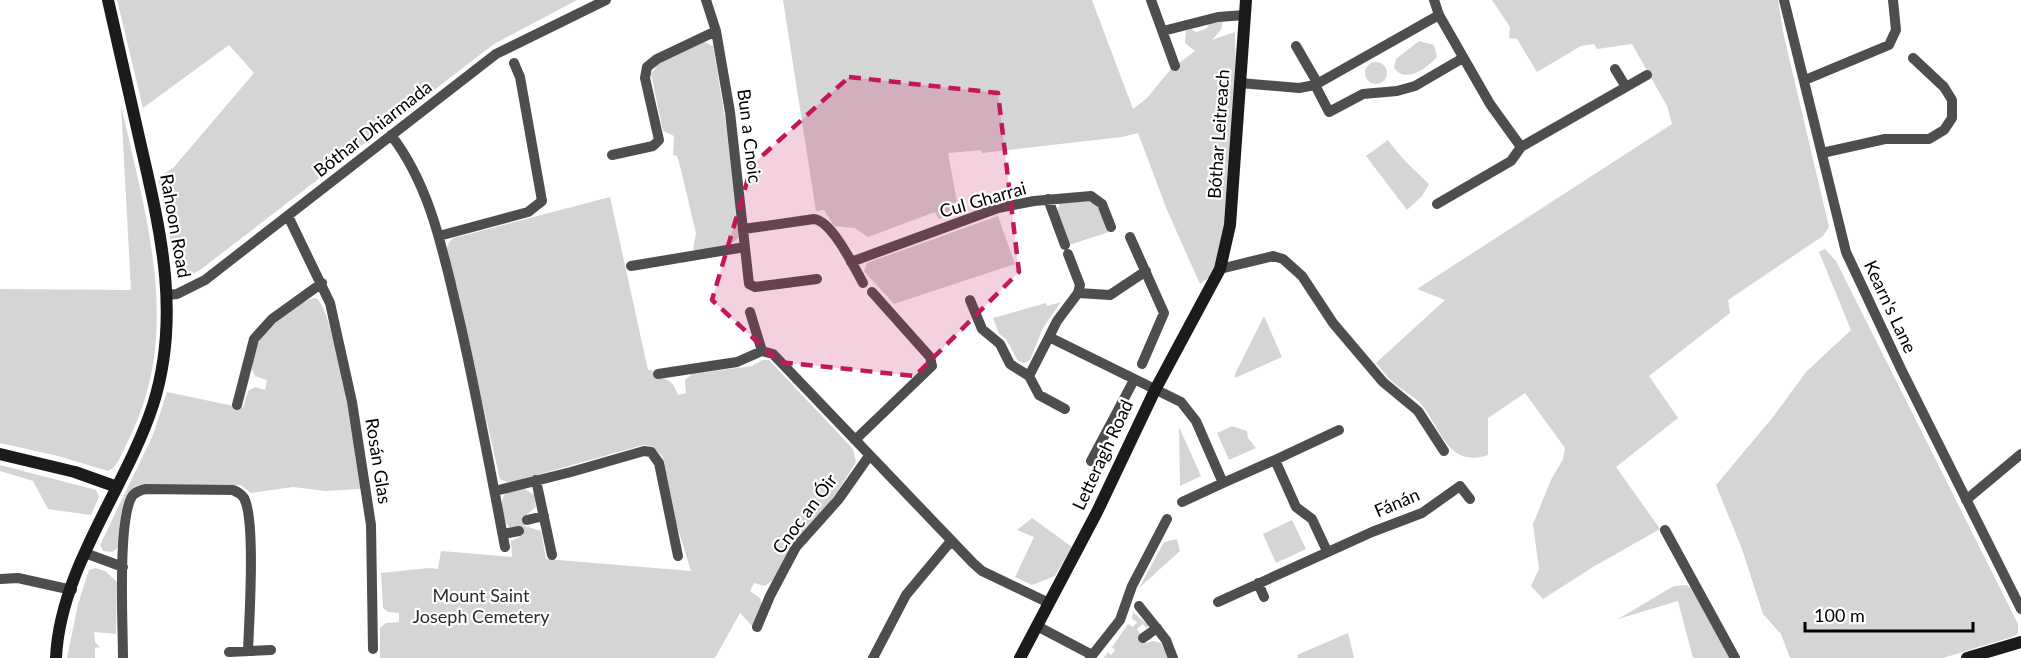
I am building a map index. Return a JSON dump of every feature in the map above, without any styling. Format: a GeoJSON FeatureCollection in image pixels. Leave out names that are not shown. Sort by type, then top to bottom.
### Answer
{"type":"FeatureCollection","features":[{"type":"Feature","properties":{"kind":"street","name":"Rahoon Road"},"geometry":{"type":"LineString","coordinates":[[56,658],[72,590],[85,553],[140,439],[156,393],[166,344],[168,295],[161,238],[108,0]]}},
{"type":"Feature","properties":{"kind":"street","name":"Bóthar Dhiarmada"},"geometry":{"type":"LineString","coordinates":[[168,295],[177,294],[205,280],[496,54],[606,0]]}},
{"type":"Feature","properties":{"kind":"street","name":"Bun a Cnoic"},"geometry":{"type":"LineString","coordinates":[[706,0],[716,31],[735,146],[747,280],[755,287],[818,279]]}},
{"type":"Feature","properties":{"kind":"street"},"geometry":{"type":"LineString","coordinates":[[1151,0],[1175,66]]}},
{"type":"Feature","properties":{"kind":"street","name":"Bóthar Leitreach"},"geometry":{"type":"LineString","coordinates":[[1220,269],[1230,225],[1246,0]]}},
{"type":"Feature","properties":{"kind":"street"},"geometry":{"type":"LineString","coordinates":[[1434,0],[1439,15],[1490,104],[1521,147]]}},
{"type":"Feature","properties":{"kind":"street","name":"Kearn's Lane"},"geometry":{"type":"LineString","coordinates":[[1784,0],[1798,66],[1804,80],[1842,239],[1851,264],[2021,609]]}},
{"type":"Feature","properties":{"kind":"street"},"geometry":{"type":"LineString","coordinates":[[1804,80],[1889,45],[1896,30],[1893,0]]}},
{"type":"Feature","properties":{"kind":"street"},"geometry":{"type":"LineString","coordinates":[[1163,31],[1218,17],[1245,15]]}},
{"type":"Feature","properties":{"kind":"street"},"geometry":{"type":"LineString","coordinates":[[1240,83],[1299,88],[1316,85],[1439,15]]}},
{"type":"Feature","properties":{"kind":"street"},"geometry":{"type":"LineString","coordinates":[[612,155],[653,146],[659,140],[645,78],[648,64],[716,31]]}},
{"type":"Feature","properties":{"kind":"street"},"geometry":{"type":"LineString","coordinates":[[1296,46],[1329,112],[1363,94],[1397,91],[1415,86],[1463,58]]}},
{"type":"Feature","properties":{"kind":"street"},"geometry":{"type":"LineString","coordinates":[[1822,153],[1885,139],[1929,139],[1944,130],[1952,118],[1952,100],[1944,87],[1913,58]]}},
{"type":"Feature","properties":{"kind":"street"},"geometry":{"type":"LineString","coordinates":[[439,236],[528,212],[542,201],[520,77],[514,63]]}},
{"type":"Feature","properties":{"kind":"street"},"geometry":{"type":"LineString","coordinates":[[1616,69],[1626,87]]}},
{"type":"Feature","properties":{"kind":"street"},"geometry":{"type":"LineString","coordinates":[[1437,204],[1511,161],[1521,147],[1647,75]]}},
{"type":"Feature","properties":{"kind":"street"},"geometry":{"type":"LineString","coordinates":[[392,135],[418,177],[439,236],[506,547]]}},
{"type":"Feature","properties":{"kind":"street","name":"Cul Gharrai"},"geometry":{"type":"LineString","coordinates":[[850,262],[987,212],[1048,200],[1094,197],[1102,204],[1111,227]]}},
{"type":"Feature","properties":{"kind":"street"},"geometry":{"type":"LineString","coordinates":[[1029,376],[1056,321],[1078,293],[1080,285],[1048,200]]}},
{"type":"Feature","properties":{"kind":"street","name":"Rosán Glas"},"geometry":{"type":"LineString","coordinates":[[288,216],[322,283],[335,321],[348,382],[372,525],[373,649]]}},
{"type":"Feature","properties":{"kind":"street"},"geometry":{"type":"LineString","coordinates":[[744,229],[818,219],[831,230],[863,283]]}},
{"type":"Feature","properties":{"kind":"street"},"geometry":{"type":"LineString","coordinates":[[1130,237],[1161,304],[1164,318],[1142,364]]}},
{"type":"Feature","properties":{"kind":"street"},"geometry":{"type":"LineString","coordinates":[[631,266],[745,247]]}},
{"type":"Feature","properties":{"kind":"street"},"geometry":{"type":"LineString","coordinates":[[1220,269],[1236,268],[1273,256],[1293,266],[1352,346],[1383,382],[1418,411],[1444,451]]}},
{"type":"Feature","properties":{"kind":"street","name":"Letteragh Road"},"geometry":{"type":"LineString","coordinates":[[1020,658],[1097,512],[1155,390],[1220,269]]}},
{"type":"Feature","properties":{"kind":"street"},"geometry":{"type":"LineString","coordinates":[[1078,293],[1110,295],[1146,271]]}},
{"type":"Feature","properties":{"kind":"street"},"geometry":{"type":"LineString","coordinates":[[237,405],[254,339],[272,320],[322,283]]}},
{"type":"Feature","properties":{"kind":"street"},"geometry":{"type":"LineString","coordinates":[[855,440],[932,366],[930,357],[872,292]]}},
{"type":"Feature","properties":{"kind":"street"},"geometry":{"type":"LineString","coordinates":[[970,300],[982,329],[1000,344],[1010,364],[1029,376],[1039,395],[1065,409]]}},
{"type":"Feature","properties":{"kind":"street"},"geometry":{"type":"LineString","coordinates":[[750,312],[762,351]]}},
{"type":"Feature","properties":{"kind":"street"},"geometry":{"type":"LineString","coordinates":[[1049,337],[1181,402],[1190,410],[1223,483]]}},
{"type":"Feature","properties":{"kind":"street"},"geometry":{"type":"LineString","coordinates":[[658,374],[737,363],[762,351],[772,354],[982,571],[1048,603]]}},
{"type":"Feature","properties":{"kind":"street"},"geometry":{"type":"LineString","coordinates":[[1091,461],[1134,380]]}},
{"type":"Feature","properties":{"kind":"street"},"geometry":{"type":"LineString","coordinates":[[1182,502],[1339,430]]}},
{"type":"Feature","properties":{"kind":"street"},"geometry":{"type":"LineString","coordinates":[[495,491],[644,451],[651,452],[659,464],[678,556]]}},
{"type":"Feature","properties":{"kind":"street"},"geometry":{"type":"LineString","coordinates":[[0,454],[75,472],[117,487]]}},
{"type":"Feature","properties":{"kind":"street"},"geometry":{"type":"LineString","coordinates":[[1966,500],[2021,454]]}},
{"type":"Feature","properties":{"kind":"street","name":"Cnoc an Óir"},"geometry":{"type":"LineString","coordinates":[[757,627],[770,596],[796,547],[838,500],[869,456]]}},
{"type":"Feature","properties":{"kind":"street"},"geometry":{"type":"LineString","coordinates":[[1275,460],[1296,507],[1312,519],[1327,551]]}},
{"type":"Feature","properties":{"kind":"street"},"geometry":{"type":"LineString","coordinates":[[536,480],[552,555]]}},
{"type":"Feature","properties":{"kind":"street","name":"Fánán"},"geometry":{"type":"LineString","coordinates":[[1218,602],[1327,551],[1420,514],[1461,486],[1470,499]]}},
{"type":"Feature","properties":{"kind":"street"},"geometry":{"type":"LineString","coordinates":[[123,658],[123,567],[129,508],[137,492],[193,489],[238,492],[246,504],[249,526],[248,651]]}},
{"type":"Feature","properties":{"kind":"street"},"geometry":{"type":"LineString","coordinates":[[527,520],[544,516]]}},
{"type":"Feature","properties":{"kind":"street"},"geometry":{"type":"LineString","coordinates":[[1037,626],[1091,657],[1120,620],[1132,586],[1167,519]]}},
{"type":"Feature","properties":{"kind":"street"},"geometry":{"type":"LineString","coordinates":[[1665,530],[1735,658]]}},
{"type":"Feature","properties":{"kind":"street"},"geometry":{"type":"LineString","coordinates":[[503,534],[519,531]]}},
{"type":"Feature","properties":{"kind":"street"},"geometry":{"type":"LineString","coordinates":[[873,658],[906,595],[951,541]]}},
{"type":"Feature","properties":{"kind":"street"},"geometry":{"type":"LineString","coordinates":[[85,553],[123,567]]}},
{"type":"Feature","properties":{"kind":"street"},"geometry":{"type":"LineString","coordinates":[[0,579],[18,578],[72,590]]}},
{"type":"Feature","properties":{"kind":"street"},"geometry":{"type":"LineString","coordinates":[[1258,583],[1264,597]]}},
{"type":"Feature","properties":{"kind":"street"},"geometry":{"type":"LineString","coordinates":[[1139,606],[1157,628],[1173,658]]}},
{"type":"Feature","properties":{"kind":"street"},"geometry":{"type":"LineString","coordinates":[[1143,638],[1157,628]]}},
{"type":"Feature","properties":{"kind":"street"},"geometry":{"type":"LineString","coordinates":[[1967,658],[2021,642]]}},
{"type":"Feature","properties":{"kind":"street"},"geometry":{"type":"LineString","coordinates":[[229,652],[270,650]]}},
{"type":"Feature","properties":{"kind":"highlighted area"},"geometry":{"type":"Polygon","coordinates":[[[849,77],[998,93],[1019,272],[915,376],[779,362],[712,300],[752,165],[849,77]]]}},
{"type":"Feature","properties":{"kind":"green space"},"geometry":{"type":"Polygon","coordinates":[[[117,0],[577,0],[494,44],[200,270],[188,276],[176,267],[158,178],[174,167],[254,73],[229,45],[143,108],[117,0]]]}},
{"type":"Feature","properties":{"kind":"green space"},"geometry":{"type":"Polygon","coordinates":[[[783,0],[1092,0],[1133,109],[1147,98],[1170,70],[1195,51],[1185,43],[1186,31],[1191,29],[1196,32],[1206,29],[1209,24],[1223,21],[1221,30],[1212,40],[1235,32],[1236,78],[1226,222],[1213,274],[1200,284],[1167,210],[1138,133],[1122,137],[982,153],[981,150],[948,153],[959,213],[939,219],[935,212],[868,237],[855,228],[834,226],[824,210],[816,211],[783,0]]]}},
{"type":"Feature","properties":{"kind":"green space"},"geometry":{"type":"Polygon","coordinates":[[[1492,0],[1778,0],[1783,32],[1829,227],[1823,236],[1728,300],[1730,313],[1649,376],[1678,418],[1616,467],[1660,529],[1543,599],[1531,586],[1539,569],[1533,524],[1551,480],[1563,459],[1565,448],[1525,393],[1488,418],[1488,455],[1474,458],[1463,456],[1446,443],[1421,404],[1392,382],[1376,363],[1445,300],[1417,289],[1672,124],[1667,106],[1632,44],[1597,49],[1594,44],[1581,46],[1537,72],[1517,39],[1509,38],[1510,27],[1492,0]]]}},
{"type":"Feature","properties":{"kind":"green space"},"geometry":{"type":"Polygon","coordinates":[[[1419,41],[1434,45],[1437,57],[1416,73],[1404,75],[1399,73],[1394,68],[1396,59],[1419,41]]]}},
{"type":"Feature","properties":{"kind":"green space"},"geometry":{"type":"Polygon","coordinates":[[[704,42],[713,46],[730,148],[740,235],[727,245],[697,251],[693,249],[696,233],[679,162],[677,156],[673,155],[674,136],[663,131],[651,74],[659,63],[704,42]]]}},
{"type":"Feature","properties":{"kind":"green space"},"geometry":{"type":"Polygon","coordinates":[[[1376,62],[1384,65],[1387,73],[1384,81],[1376,84],[1368,81],[1365,73],[1368,65],[1376,62]]]}},
{"type":"Feature","properties":{"kind":"green space"},"geometry":{"type":"Polygon","coordinates":[[[121,105],[148,229],[157,313],[154,355],[146,396],[121,456],[108,471],[58,456],[0,443],[0,289],[131,290],[121,105]]]}},
{"type":"Feature","properties":{"kind":"green space"},"geometry":{"type":"Polygon","coordinates":[[[1388,140],[1402,158],[1429,184],[1422,196],[1407,210],[1366,156],[1388,140]]]}},
{"type":"Feature","properties":{"kind":"green space","name":"Mount Saint Joseph Cemetery"},"geometry":{"type":"Polygon","coordinates":[[[610,197],[648,370],[652,370],[655,378],[670,382],[678,395],[686,393],[685,380],[692,374],[752,366],[762,360],[769,360],[853,449],[856,462],[773,580],[765,586],[754,583],[750,591],[760,598],[762,605],[752,626],[740,613],[715,658],[380,658],[380,628],[386,623],[399,622],[399,613],[388,612],[383,608],[381,573],[438,569],[441,551],[512,557],[511,541],[523,535],[522,527],[510,528],[505,520],[502,501],[506,493],[525,489],[534,495],[536,507],[524,517],[525,526],[541,531],[546,559],[691,571],[674,516],[663,457],[651,446],[643,445],[516,481],[507,482],[500,479],[447,249],[449,242],[454,238],[610,197]]]}},
{"type":"Feature","properties":{"kind":"green space"},"geometry":{"type":"Polygon","coordinates":[[[1091,201],[1096,203],[1109,232],[1069,245],[1057,211],[1060,203],[1091,201]]]}},
{"type":"Feature","properties":{"kind":"green space"},"geometry":{"type":"Polygon","coordinates":[[[998,216],[1015,264],[894,304],[864,271],[867,263],[998,216]]]}},
{"type":"Feature","properties":{"kind":"green space"},"geometry":{"type":"Polygon","coordinates":[[[1825,249],[1836,261],[2018,624],[2018,633],[2015,636],[1943,658],[1790,658],[1781,634],[1763,614],[1742,549],[1716,485],[1773,417],[1806,372],[1851,330],[1819,252],[1825,249]]]}},
{"type":"Feature","properties":{"kind":"green space"},"geometry":{"type":"Polygon","coordinates":[[[316,298],[323,308],[337,356],[361,489],[325,491],[293,487],[251,493],[241,485],[138,485],[131,490],[123,504],[119,547],[112,552],[103,551],[100,545],[153,435],[167,392],[243,408],[248,391],[255,387],[265,390],[267,380],[255,376],[252,370],[261,338],[275,323],[294,309],[316,298]]]}},
{"type":"Feature","properties":{"kind":"green space"},"geometry":{"type":"Polygon","coordinates":[[[1061,302],[1043,328],[1030,360],[1024,363],[1018,361],[1006,339],[999,334],[993,318],[1046,303],[1047,306],[1061,302]]]}},
{"type":"Feature","properties":{"kind":"green space"},"geometry":{"type":"Polygon","coordinates":[[[1264,316],[1282,357],[1235,378],[1235,374],[1264,316]]]}},
{"type":"Feature","properties":{"kind":"green space"},"geometry":{"type":"Polygon","coordinates":[[[1232,426],[1247,431],[1248,438],[1256,448],[1229,460],[1217,433],[1232,426]]]}},
{"type":"Feature","properties":{"kind":"green space"},"geometry":{"type":"Polygon","coordinates":[[[1179,427],[1201,476],[1180,486],[1179,427]]]}},
{"type":"Feature","properties":{"kind":"green space"},"geometry":{"type":"Polygon","coordinates":[[[0,465],[96,490],[99,497],[91,515],[48,509],[33,481],[0,471],[0,465]]]}},
{"type":"Feature","properties":{"kind":"green space"},"geometry":{"type":"Polygon","coordinates":[[[1032,518],[1072,547],[1055,576],[1032,585],[1015,577],[1034,537],[1017,530],[1032,518]]]}},
{"type":"Feature","properties":{"kind":"green space"},"geometry":{"type":"Polygon","coordinates":[[[1292,520],[1306,549],[1276,563],[1263,534],[1292,520]]]}},
{"type":"Feature","properties":{"kind":"green space"},"geometry":{"type":"Polygon","coordinates":[[[1177,539],[1180,551],[1139,588],[1164,542],[1177,539]]]}},
{"type":"Feature","properties":{"kind":"green space"},"geometry":{"type":"Polygon","coordinates":[[[95,568],[105,571],[117,582],[116,634],[94,632],[95,642],[100,647],[95,648],[95,658],[67,658],[78,604],[89,570],[95,568]]]}},
{"type":"Feature","properties":{"kind":"green space"},"geometry":{"type":"Polygon","coordinates":[[[1687,585],[1691,588],[1730,658],[1693,658],[1678,601],[1618,619],[1674,586],[1687,585]]]}},
{"type":"Feature","properties":{"kind":"green space"},"geometry":{"type":"Polygon","coordinates":[[[1133,612],[1148,625],[1147,629],[1143,624],[1137,629],[1146,643],[1154,641],[1161,643],[1168,658],[1104,658],[1108,652],[1111,655],[1115,650],[1112,647],[1128,624],[1133,627],[1137,622],[1132,619],[1133,612]]]}},
{"type":"Feature","properties":{"kind":"green space"},"geometry":{"type":"Polygon","coordinates":[[[1348,633],[1354,658],[1298,658],[1297,655],[1348,633]]]}}]}
